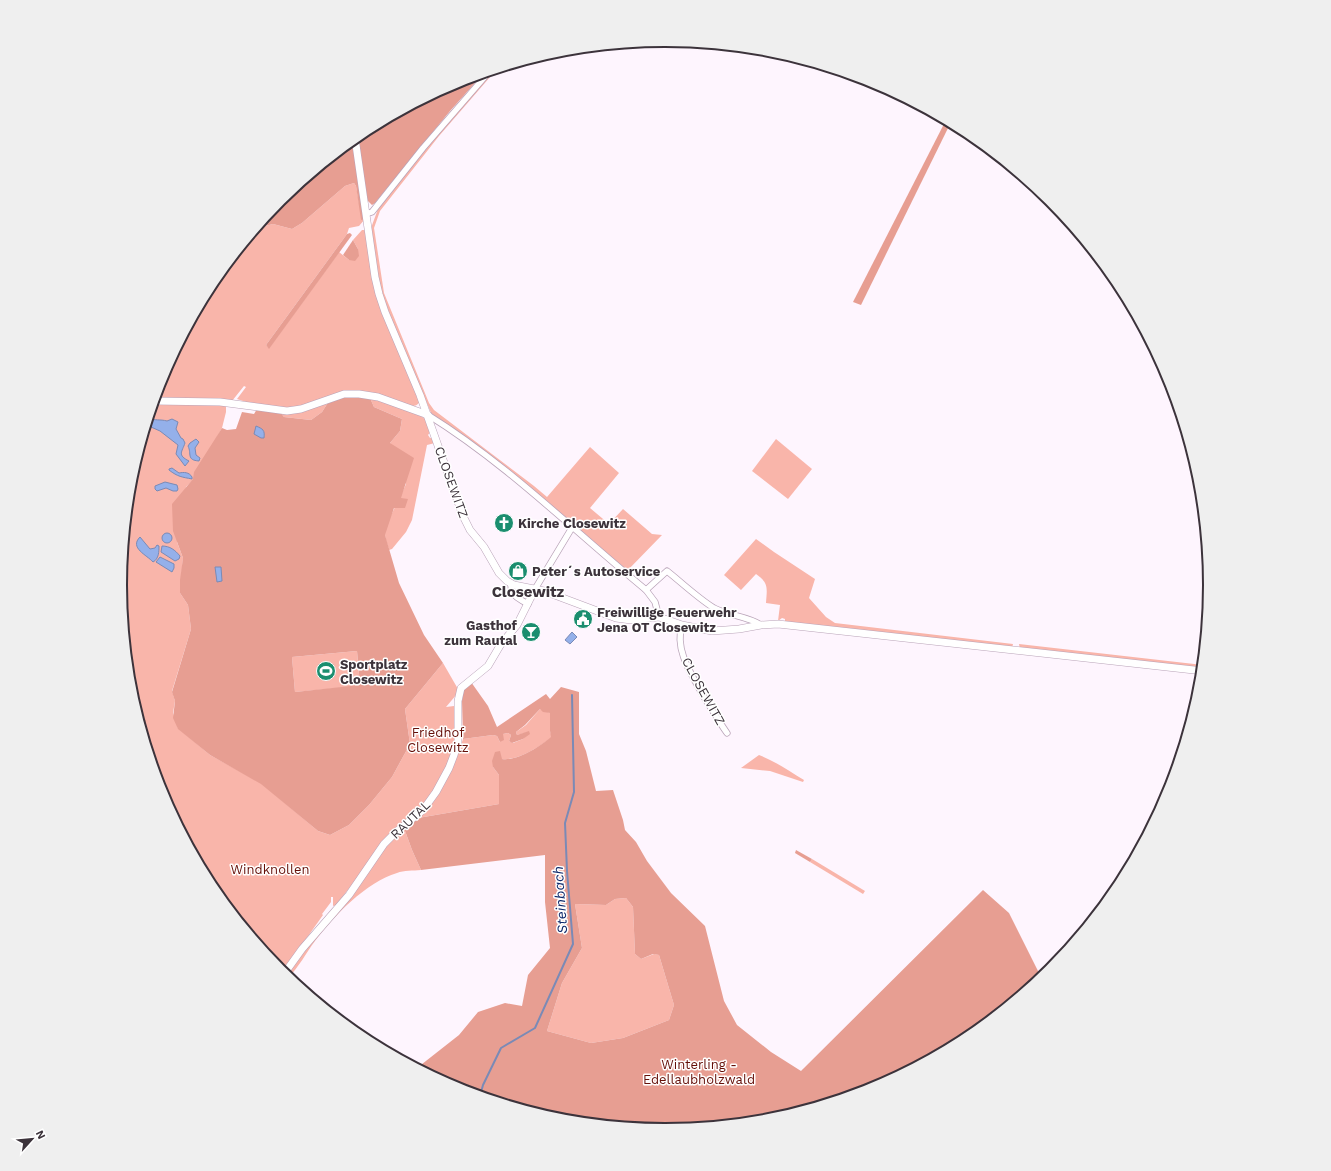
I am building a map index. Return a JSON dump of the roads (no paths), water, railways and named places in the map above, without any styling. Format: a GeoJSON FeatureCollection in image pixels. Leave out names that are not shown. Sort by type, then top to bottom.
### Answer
{"type":"FeatureCollection","features":[{"type":"Feature","properties":{"kind":"street"},"geometry":{"type":"LineString","coordinates":[[366,214],[372,212],[423,148],[483,79]]}},
{"type":"Feature","properties":{"kind":"street","name":"CLOSEWITZ"},"geometry":{"type":"LineString","coordinates":[[356,145],[375,277],[385,312],[428,415],[463,516],[470,530],[484,547],[499,573],[511,584],[510,589],[514,595],[528,604]]}},
{"type":"Feature","properties":{"kind":"street"},"geometry":{"type":"LineString","coordinates":[[160,400],[233,403],[287,411],[301,409],[344,394],[359,394],[378,397],[428,415],[444,425],[534,493],[646,590],[655,602],[659,617]]}},
{"type":"Feature","properties":{"kind":"street"},"geometry":{"type":"LineString","coordinates":[[535,589],[572,526]]}},
{"type":"Feature","properties":{"kind":"street"},"geometry":{"type":"LineString","coordinates":[[646,590],[667,571],[714,608],[761,625]]}},
{"type":"Feature","properties":{"kind":"street"},"geometry":{"type":"LineString","coordinates":[[511,584],[535,589],[616,618],[631,620],[659,617],[682,625],[712,631],[739,629],[761,625],[780,625],[1197,670]]}},
{"type":"Feature","properties":{"kind":"street","name":"RAUTAL"},"geometry":{"type":"LineString","coordinates":[[288,969],[302,949],[349,895],[384,844],[396,832],[417,816],[428,804],[449,768],[458,742],[458,701],[461,688],[488,666],[501,644],[517,625],[535,589]]}},
{"type":"Feature","properties":{"kind":"street","name":"CLOSEWITZ"},"geometry":{"type":"LineString","coordinates":[[682,625],[680,631],[681,648],[687,667],[728,733]]}},
{"type":"Feature","properties":{"kind":"water"},"geometry":{"type":"Polygon","coordinates":[[[154,419],[167,421],[172,419],[178,422],[176,429],[185,443],[181,453],[185,459],[189,461],[185,466],[176,454],[178,445],[160,431],[151,427],[154,419]]]}},
{"type":"Feature","properties":{"kind":"water"},"geometry":{"type":"Polygon","coordinates":[[[256,426],[263,430],[264,438],[254,434],[256,426]]]}},
{"type":"Feature","properties":{"kind":"water"},"geometry":{"type":"Polygon","coordinates":[[[196,439],[199,442],[195,448],[196,455],[200,458],[199,461],[191,458],[188,446],[196,439]]]}},
{"type":"Feature","properties":{"kind":"water"},"geometry":{"type":"Polygon","coordinates":[[[172,468],[179,473],[188,473],[191,475],[192,479],[175,474],[169,470],[172,468]]]}},
{"type":"Feature","properties":{"kind":"water"},"geometry":{"type":"Polygon","coordinates":[[[165,482],[177,485],[177,491],[166,488],[157,491],[155,489],[155,486],[165,482]]]}},
{"type":"Feature","properties":{"kind":"water"},"geometry":{"type":"Polygon","coordinates":[[[167,533],[172,538],[167,543],[162,538],[167,533]]]}},
{"type":"Feature","properties":{"kind":"water"},"geometry":{"type":"Polygon","coordinates":[[[140,537],[150,549],[155,548],[157,545],[159,546],[158,557],[155,561],[153,562],[138,548],[137,541],[140,537]]]}},
{"type":"Feature","properties":{"kind":"water"},"geometry":{"type":"Polygon","coordinates":[[[162,546],[174,550],[180,556],[179,559],[175,561],[161,552],[162,546]]]}},
{"type":"Feature","properties":{"kind":"water"},"geometry":{"type":"Polygon","coordinates":[[[160,557],[174,564],[172,572],[156,562],[160,557]]]}},
{"type":"Feature","properties":{"kind":"water"},"geometry":{"type":"Polygon","coordinates":[[[215,567],[221,567],[222,581],[217,582],[215,567]]]}},
{"type":"Feature","properties":{"kind":"water"},"geometry":{"type":"Polygon","coordinates":[[[572,632],[577,637],[570,644],[565,640],[572,632]]]}},
{"type":"Feature","properties":{"kind":"waterway","name":"Steinbach"},"geometry":{"type":"LineString","coordinates":[[481,1091],[501,1048],[535,1028],[573,944],[565,823],[574,792],[572,695]]}},
{"type":"Feature","properties":{"kind":"place","name":"Kirche Closewitz"},"geometry":{"type":"Point","coordinates":[504,523]}},
{"type":"Feature","properties":{"kind":"place","name":"Peter´s Autoservice"},"geometry":{"type":"Point","coordinates":[518,571]}},
{"type":"Feature","properties":{"kind":"place","name":"Freiwillige Feuerwehr Jena OT Closewitz"},"geometry":{"type":"Point","coordinates":[583,619]}},
{"type":"Feature","properties":{"kind":"place","name":"Gasthof zum Rautal"},"geometry":{"type":"Point","coordinates":[531,632]}},
{"type":"Feature","properties":{"kind":"place","name":"Sportplatz Closewitz"},"geometry":{"type":"Point","coordinates":[326,671]}},
{"type":"Feature","properties":{"kind":"district","name":"Closewitz"},"geometry":{"type":"Point","coordinates":[528,592]}},
{"type":"Feature","properties":{"kind":"park label","name":"Friedhof Closewitz"},"geometry":{"type":"Point","coordinates":[438,740]}},
{"type":"Feature","properties":{"kind":"park label","name":"Windknollen"},"geometry":{"type":"Point","coordinates":[270,869]}},
{"type":"Feature","properties":{"kind":"park label","name":"Winterling - Edellaubholzwald"},"geometry":{"type":"Point","coordinates":[699,1072]}}]}
